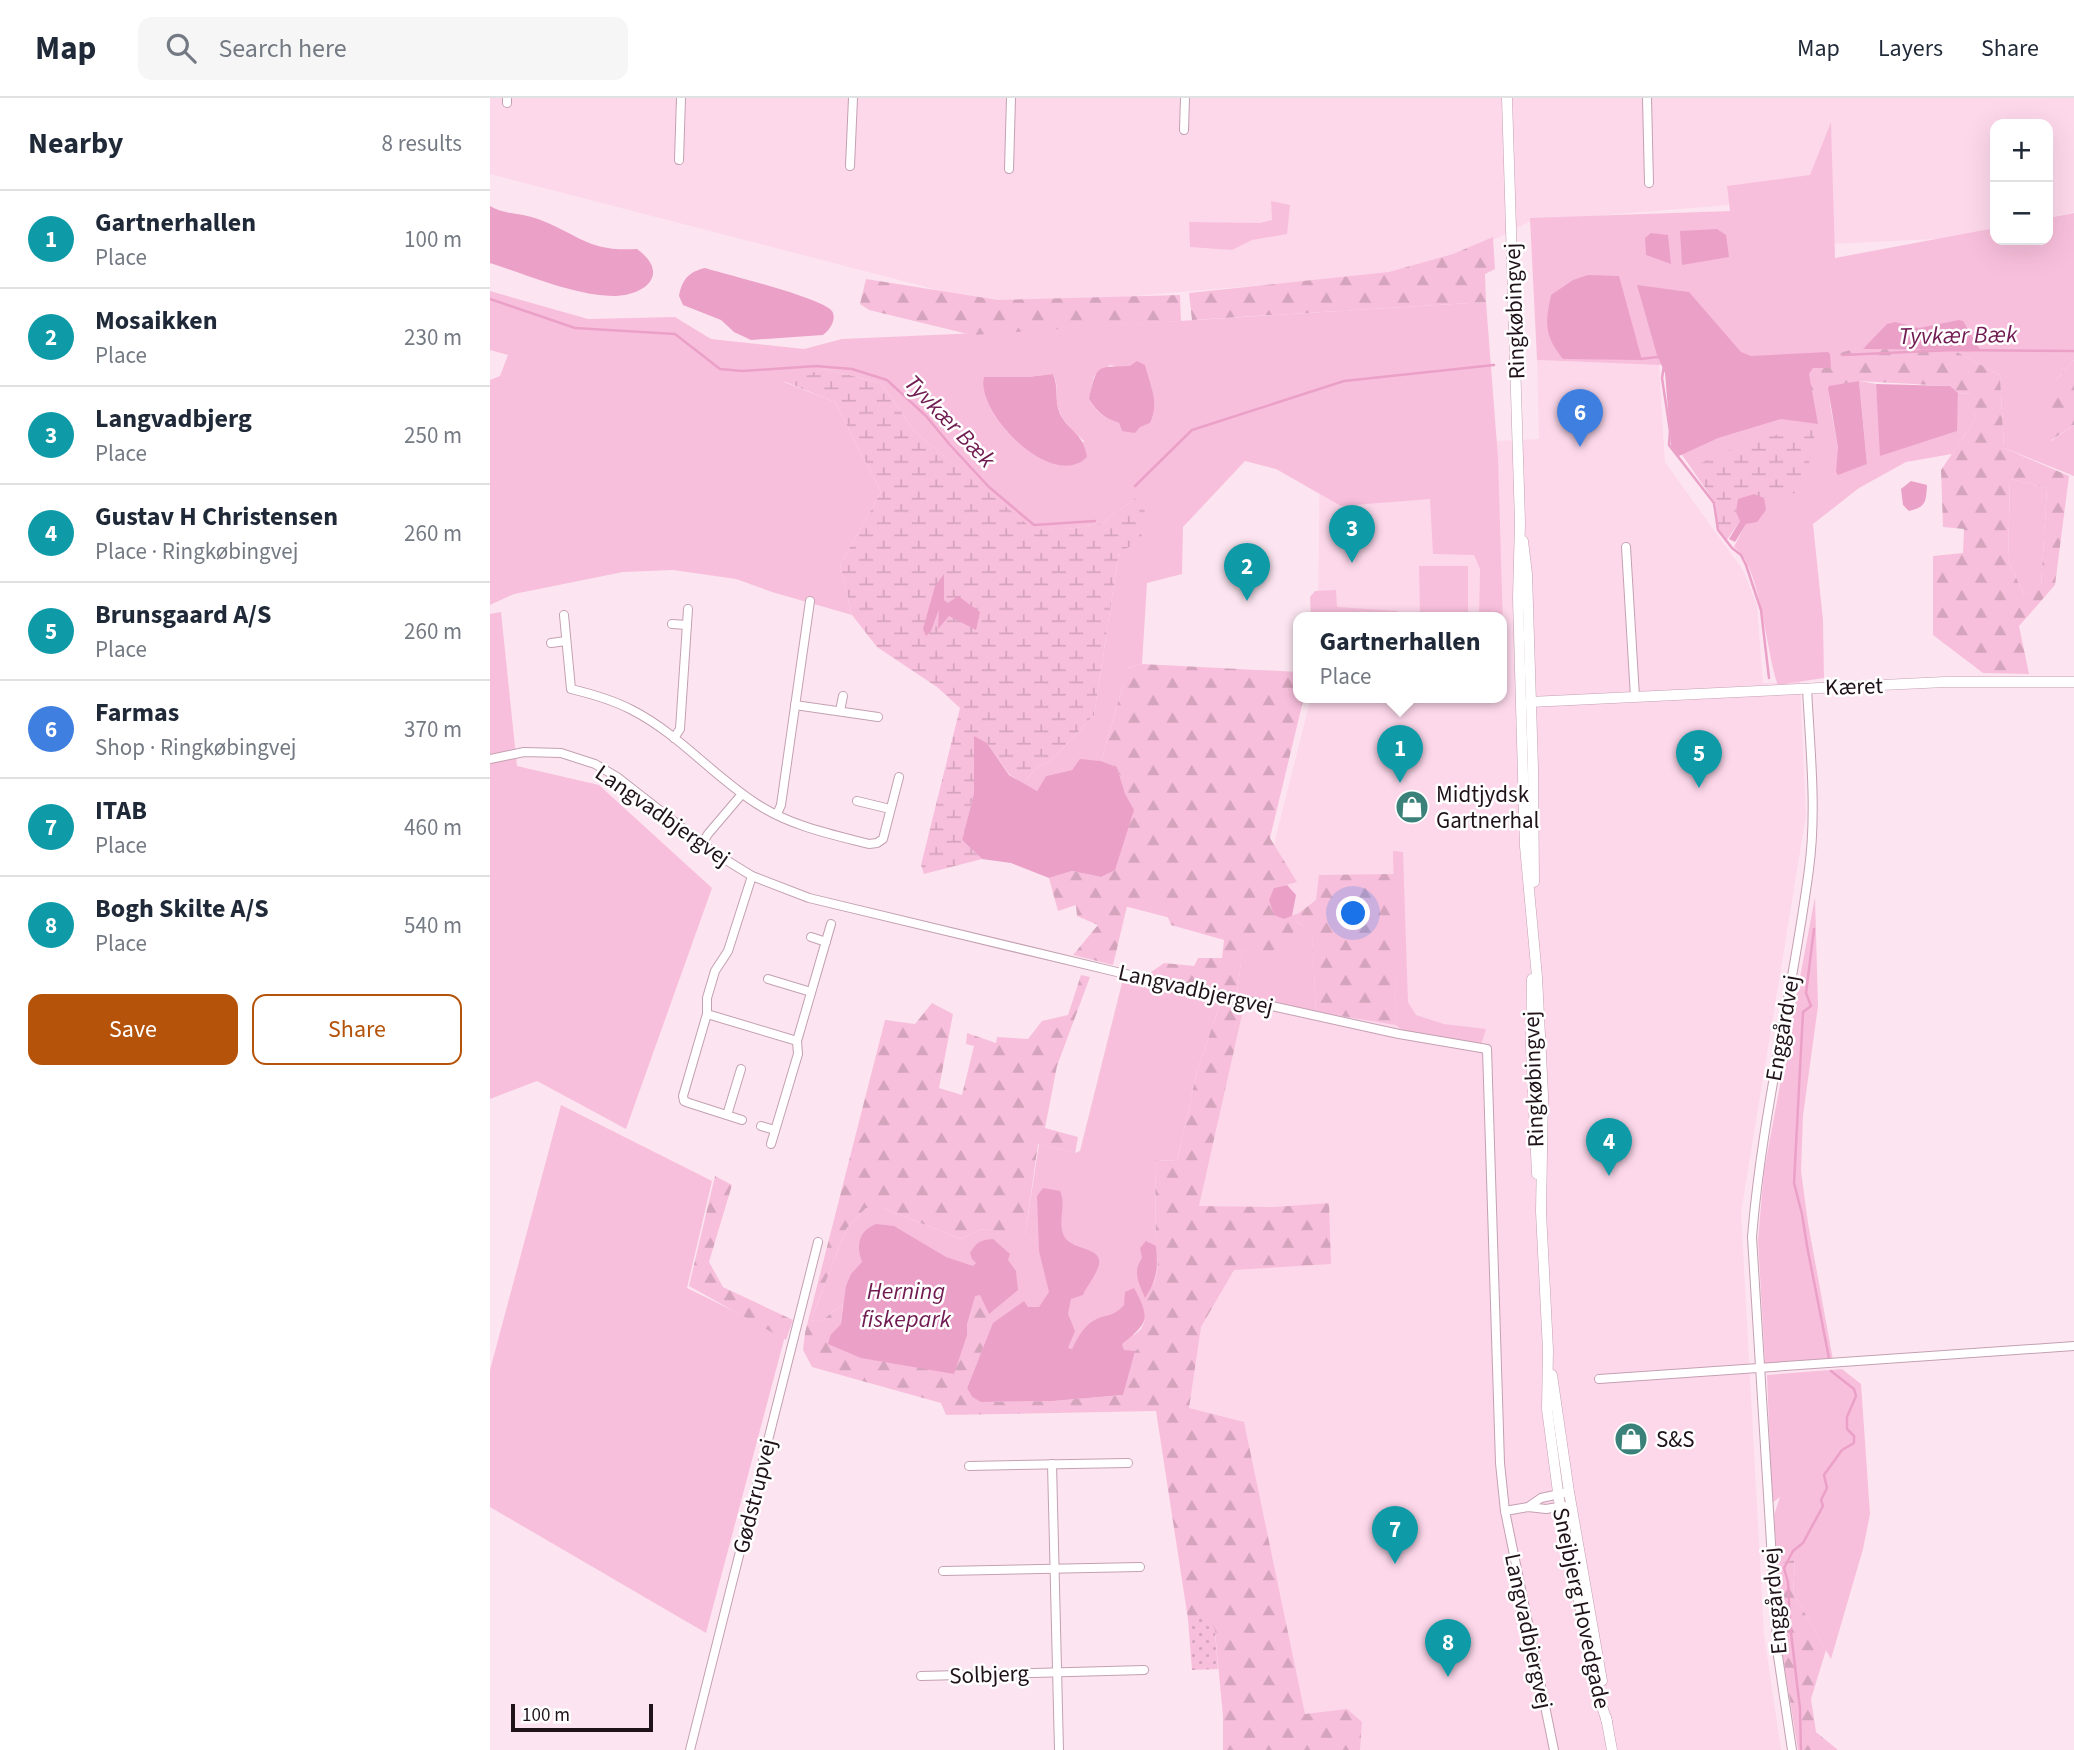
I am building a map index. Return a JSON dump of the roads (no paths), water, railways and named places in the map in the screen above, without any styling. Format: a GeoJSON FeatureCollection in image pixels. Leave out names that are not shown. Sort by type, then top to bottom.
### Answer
{"type":"FeatureCollection","features":[{"type":"Feature","properties":{"kind":"street"},"geometry":{"type":"LineString","coordinates":[[680,159],[681,98]]}},
{"type":"Feature","properties":{"kind":"street"},"geometry":{"type":"LineString","coordinates":[[850,166],[853,98]]}},
{"type":"Feature","properties":{"kind":"street"},"geometry":{"type":"LineString","coordinates":[[1009,169],[1011,98]]}},
{"type":"Feature","properties":{"kind":"street"},"geometry":{"type":"LineString","coordinates":[[1184,130],[1185,98]]}},
{"type":"Feature","properties":{"kind":"street","name":"Ringkøbingvej"},"geometry":{"type":"LineString","coordinates":[[1507,98],[1520,523],[1518,598],[1525,835],[1540,1011],[1543,1095],[1541,1212],[1559,1494]]}},
{"type":"Feature","properties":{"kind":"street"},"geometry":{"type":"LineString","coordinates":[[1647,98],[1648,183]]}},
{"type":"Feature","properties":{"kind":"street","name":"Ringkøbingvej"},"geometry":{"type":"LineString","coordinates":[[1520,523],[1527,574],[1535,858],[1532,913]]}},
{"type":"Feature","properties":{"kind":"street"},"geometry":{"type":"LineString","coordinates":[[1626,547],[1635,697]]}},
{"type":"Feature","properties":{"kind":"street"},"geometry":{"type":"LineString","coordinates":[[777,814],[782,805],[810,601]]}},
{"type":"Feature","properties":{"kind":"street"},"geometry":{"type":"LineString","coordinates":[[674,738],[680,729],[688,609]]}},
{"type":"Feature","properties":{"kind":"street"},"geometry":{"type":"LineString","coordinates":[[564,615],[571,689],[595,694],[632,710],[674,738],[742,794],[797,824],[877,844],[883,839],[899,777]]}},
{"type":"Feature","properties":{"kind":"street"},"geometry":{"type":"LineString","coordinates":[[672,624],[687,625]]}},
{"type":"Feature","properties":{"kind":"street"},"geometry":{"type":"LineString","coordinates":[[551,643],[566,642]]}},
{"type":"Feature","properties":{"kind":"street","name":"Kæret"},"geometry":{"type":"LineString","coordinates":[[1530,702],[1945,682],[2074,682]]}},
{"type":"Feature","properties":{"kind":"street","name":"Enggårdvej"},"geometry":{"type":"LineString","coordinates":[[1792,1750],[1778,1656],[1752,1237],[1757,1171],[1810,867],[1813,810],[1807,688]]}},
{"type":"Feature","properties":{"kind":"street"},"geometry":{"type":"LineString","coordinates":[[841,711],[843,696]]}},
{"type":"Feature","properties":{"kind":"street"},"geometry":{"type":"LineString","coordinates":[[795,705],[878,717]]}},
{"type":"Feature","properties":{"kind":"street","name":"Langvadbjergvej"},"geometry":{"type":"LineString","coordinates":[[490,759],[524,752],[561,753],[595,764],[617,777],[702,844],[752,876],[810,898],[1121,972],[1399,1034],[1487,1049],[1500,1463],[1505,1511],[1554,1750]]}},
{"type":"Feature","properties":{"kind":"street"},"geometry":{"type":"LineString","coordinates":[[702,844],[742,794]]}},
{"type":"Feature","properties":{"kind":"street"},"geometry":{"type":"LineString","coordinates":[[857,801],[890,809]]}},
{"type":"Feature","properties":{"kind":"street"},"geometry":{"type":"LineString","coordinates":[[742,1120],[684,1101],[682,1096],[707,1014],[707,998],[715,971],[728,951],[752,876]]}},
{"type":"Feature","properties":{"kind":"street"},"geometry":{"type":"LineString","coordinates":[[771,1144],[798,1054],[797,1041],[831,925]]}},
{"type":"Feature","properties":{"kind":"street"},"geometry":{"type":"LineString","coordinates":[[811,937],[826,942]]}},
{"type":"Feature","properties":{"kind":"street"},"geometry":{"type":"LineString","coordinates":[[768,979],[811,992]]}},
{"type":"Feature","properties":{"kind":"street"},"geometry":{"type":"LineString","coordinates":[[707,1014],[797,1041]]}},
{"type":"Feature","properties":{"kind":"street"},"geometry":{"type":"LineString","coordinates":[[727,1115],[741,1069]]}},
{"type":"Feature","properties":{"kind":"street"},"geometry":{"type":"LineString","coordinates":[[761,1126],[775,1130]]}},
{"type":"Feature","properties":{"kind":"street","name":"Gødstrupvej"},"geometry":{"type":"LineString","coordinates":[[690,1750],[818,1242]]}},
{"type":"Feature","properties":{"kind":"street"},"geometry":{"type":"LineString","coordinates":[[1599,1379],[2074,1346]]}},
{"type":"Feature","properties":{"kind":"street","name":"Ringkøbingvej"},"geometry":{"type":"LineString","coordinates":[[1548,1350],[1548,1422],[1559,1494]]}},
{"type":"Feature","properties":{"kind":"street"},"geometry":{"type":"LineString","coordinates":[[969,1466],[1128,1463]]}},
{"type":"Feature","properties":{"kind":"street","name":"Solbjerg"},"geometry":{"type":"LineString","coordinates":[[1052,1464],[1059,1750]]}},
{"type":"Feature","properties":{"kind":"street"},"geometry":{"type":"LineString","coordinates":[[1528,1507],[1542,1498],[1559,1494]]}},
{"type":"Feature","properties":{"kind":"street","name":"Snejbjerg Hovedgade"},"geometry":{"type":"LineString","coordinates":[[1559,1494],[1566,1506],[1597,1690],[1612,1750]]}},
{"type":"Feature","properties":{"kind":"street"},"geometry":{"type":"LineString","coordinates":[[1505,1511],[1528,1507],[1546,1509],[1566,1506]]}},
{"type":"Feature","properties":{"kind":"street"},"geometry":{"type":"LineString","coordinates":[[943,1571],[1140,1567]]}},
{"type":"Feature","properties":{"kind":"street","name":"Solbjerg"},"geometry":{"type":"LineString","coordinates":[[921,1676],[1144,1670]]}},
{"type":"Feature","properties":{"kind":"water"},"geometry":{"type":"Polygon","coordinates":[[[490,206],[538,219],[595,245],[637,249],[652,266],[650,281],[637,292],[615,296],[600,295],[568,289],[490,263],[490,206]]]}},
{"type":"Feature","properties":{"kind":"water"},"geometry":{"type":"Polygon","coordinates":[[[1717,229],[1726,235],[1729,257],[1682,265],[1680,231],[1717,229]]]}},
{"type":"Feature","properties":{"kind":"water"},"geometry":{"type":"Polygon","coordinates":[[[1651,233],[1668,235],[1671,264],[1646,255],[1645,238],[1651,233]]]}},
{"type":"Feature","properties":{"kind":"water"},"geometry":{"type":"Polygon","coordinates":[[[705,268],[811,300],[832,311],[832,324],[823,335],[751,340],[734,332],[721,320],[683,305],[679,296],[684,281],[690,274],[705,268]]]}},
{"type":"Feature","properties":{"kind":"water"},"geometry":{"type":"Polygon","coordinates":[[[1588,275],[1619,276],[1642,360],[1563,359],[1557,351],[1548,329],[1551,295],[1573,280],[1588,275]]]}},
{"type":"Feature","properties":{"kind":"water"},"geometry":{"type":"Polygon","coordinates":[[[1637,285],[1689,292],[1741,352],[1751,356],[1828,352],[1831,368],[1813,368],[1809,374],[1818,424],[1781,419],[1718,438],[1679,456],[1671,446],[1665,373],[1657,355],[1637,285]]]}},
{"type":"Feature","properties":{"kind":"water"},"geometry":{"type":"Polygon","coordinates":[[[1963,321],[1980,350],[1863,349],[1887,324],[1895,322],[1919,328],[1963,321]]]}},
{"type":"Feature","properties":{"kind":"water"},"geometry":{"type":"Polygon","coordinates":[[[1137,361],[1145,365],[1154,408],[1150,423],[1140,427],[1135,433],[1122,431],[1119,423],[1101,414],[1089,399],[1094,379],[1100,370],[1130,366],[1137,361]]]}},
{"type":"Feature","properties":{"kind":"water"},"geometry":{"type":"Polygon","coordinates":[[[1053,374],[1060,414],[1079,437],[1087,457],[1072,465],[1055,464],[1037,456],[1019,443],[1003,427],[984,392],[984,377],[1053,374]]]}},
{"type":"Feature","properties":{"kind":"water"},"geometry":{"type":"Polygon","coordinates":[[[1859,381],[1867,464],[1838,475],[1838,448],[1828,388],[1859,381]]]}},
{"type":"Feature","properties":{"kind":"water"},"geometry":{"type":"Polygon","coordinates":[[[1876,384],[1950,386],[1958,393],[1957,431],[1880,456],[1876,384]]]}},
{"type":"Feature","properties":{"kind":"water"},"geometry":{"type":"Polygon","coordinates":[[[1911,481],[1927,485],[1927,491],[1922,505],[1909,511],[1903,505],[1901,489],[1911,481]]]}},
{"type":"Feature","properties":{"kind":"water"},"geometry":{"type":"Polygon","coordinates":[[[1754,494],[1764,498],[1766,510],[1757,522],[1746,524],[1735,542],[1729,539],[1740,521],[1736,512],[1738,499],[1754,494]]]}},
{"type":"Feature","properties":{"kind":"water"},"geometry":{"type":"Polygon","coordinates":[[[944,574],[944,600],[948,603],[958,596],[980,612],[976,630],[949,616],[938,629],[939,609],[931,631],[926,636],[923,629],[935,586],[944,574]]]}},
{"type":"Feature","properties":{"kind":"water"},"geometry":{"type":"Polygon","coordinates":[[[974,736],[987,743],[1009,775],[1037,791],[1046,776],[1072,770],[1080,759],[1101,761],[1117,767],[1125,794],[1134,810],[1115,870],[1101,877],[1072,871],[1049,878],[1011,863],[982,859],[962,840],[974,793],[974,736]]]}},
{"type":"Feature","properties":{"kind":"water"},"geometry":{"type":"Polygon","coordinates":[[[1287,885],[1296,895],[1292,916],[1284,919],[1274,915],[1269,900],[1274,888],[1287,885]]]}},
{"type":"Feature","properties":{"kind":"water","name":"Herning fiskepark"},"geometry":{"type":"Polygon","coordinates":[[[1043,1188],[1060,1191],[1064,1236],[1073,1244],[1092,1251],[1099,1259],[1098,1269],[1083,1295],[1071,1299],[1068,1314],[1075,1331],[1068,1348],[1072,1349],[1089,1324],[1116,1312],[1124,1305],[1125,1292],[1134,1288],[1143,1307],[1145,1314],[1142,1325],[1122,1344],[1124,1350],[1135,1351],[1123,1395],[1053,1401],[981,1402],[972,1397],[967,1388],[993,1323],[1024,1301],[1028,1307],[1039,1307],[1049,1292],[1039,1251],[1037,1196],[1043,1188]]]}},
{"type":"Feature","properties":{"kind":"water","name":"Herning fiskepark"},"geometry":{"type":"Polygon","coordinates":[[[876,1224],[894,1226],[946,1257],[973,1266],[976,1263],[970,1253],[982,1241],[993,1239],[1010,1254],[1008,1260],[1016,1271],[1018,1290],[989,1314],[980,1295],[975,1296],[967,1324],[967,1335],[954,1374],[861,1358],[828,1344],[831,1334],[841,1324],[846,1286],[851,1274],[862,1262],[859,1245],[862,1235],[876,1224]]]}},
{"type":"Feature","properties":{"kind":"water"},"geometry":{"type":"Polygon","coordinates":[[[1146,1241],[1156,1246],[1157,1260],[1156,1273],[1145,1298],[1137,1268],[1142,1258],[1140,1248],[1146,1241]]]}},
{"type":"Feature","properties":{"kind":"waterway","name":"Tyvkær Bæk"},"geometry":{"type":"LineString","coordinates":[[490,299],[575,328],[675,334],[720,369],[742,371],[816,366],[852,369],[887,380],[926,416],[989,487],[1034,525],[1095,521]]}},
{"type":"Feature","properties":{"kind":"waterway","name":"Tyvkær Bæk"},"geometry":{"type":"LineString","coordinates":[[1843,355],[1953,350],[2074,351]]}},
{"type":"Feature","properties":{"kind":"waterway","name":"Tyvkær Bæk"},"geometry":{"type":"LineString","coordinates":[[1640,359],[1658,357]]}},
{"type":"Feature","properties":{"kind":"waterway","name":"Tyvkær Bæk"},"geometry":{"type":"LineString","coordinates":[[1135,486],[1192,430],[1344,381],[1494,365]]}},
{"type":"Feature","properties":{"kind":"waterway"},"geometry":{"type":"LineString","coordinates":[[1664,366],[1662,378],[1670,431],[1669,445],[1714,503],[1718,530],[1741,555],[1746,565],[1761,610],[1769,678]]}},
{"type":"Feature","properties":{"kind":"waterway"},"geometry":{"type":"LineString","coordinates":[[1814,929],[1806,993],[1811,1006],[1803,1012],[1794,1183],[1829,1358]]}},
{"type":"Feature","properties":{"kind":"waterway"},"geometry":{"type":"LineString","coordinates":[[1801,1750],[1800,1709],[1788,1582],[1784,1568],[1793,1551],[1803,1543],[1823,1506],[1821,1500],[1827,1488],[1824,1475],[1842,1450],[1854,1443],[1854,1436],[1847,1429],[1847,1417],[1856,1396],[1854,1389],[1831,1371]]}},
{"type":"Feature","properties":{"kind":"place","name":"Farmas"},"geometry":{"type":"Point","coordinates":[1580,447]}},
{"type":"Feature","properties":{"kind":"place","name":"Langvadbjerg"},"geometry":{"type":"Point","coordinates":[1352,563]}},
{"type":"Feature","properties":{"kind":"place","name":"Mosaikken"},"geometry":{"type":"Point","coordinates":[1247,601]}},
{"type":"Feature","properties":{"kind":"place","name":"Gartnerhallen"},"geometry":{"type":"Point","coordinates":[1400,783]}},
{"type":"Feature","properties":{"kind":"place","name":"Brunsgaard A/S"},"geometry":{"type":"Point","coordinates":[1699,788]}},
{"type":"Feature","properties":{"kind":"place","name":"Midtjydsk Gartnerhal"},"geometry":{"type":"Point","coordinates":[1412,807]}},
{"type":"Feature","properties":{"kind":"place","name":"Gustav H Christensen"},"geometry":{"type":"Point","coordinates":[1609,1176]}},
{"type":"Feature","properties":{"kind":"place","name":"S&S"},"geometry":{"type":"Point","coordinates":[1631,1439]}},
{"type":"Feature","properties":{"kind":"place","name":"ITAB"},"geometry":{"type":"Point","coordinates":[1395,1564]}},
{"type":"Feature","properties":{"kind":"place","name":"Bogh Skilte A/S"},"geometry":{"type":"Point","coordinates":[1448,1677]}}]}
